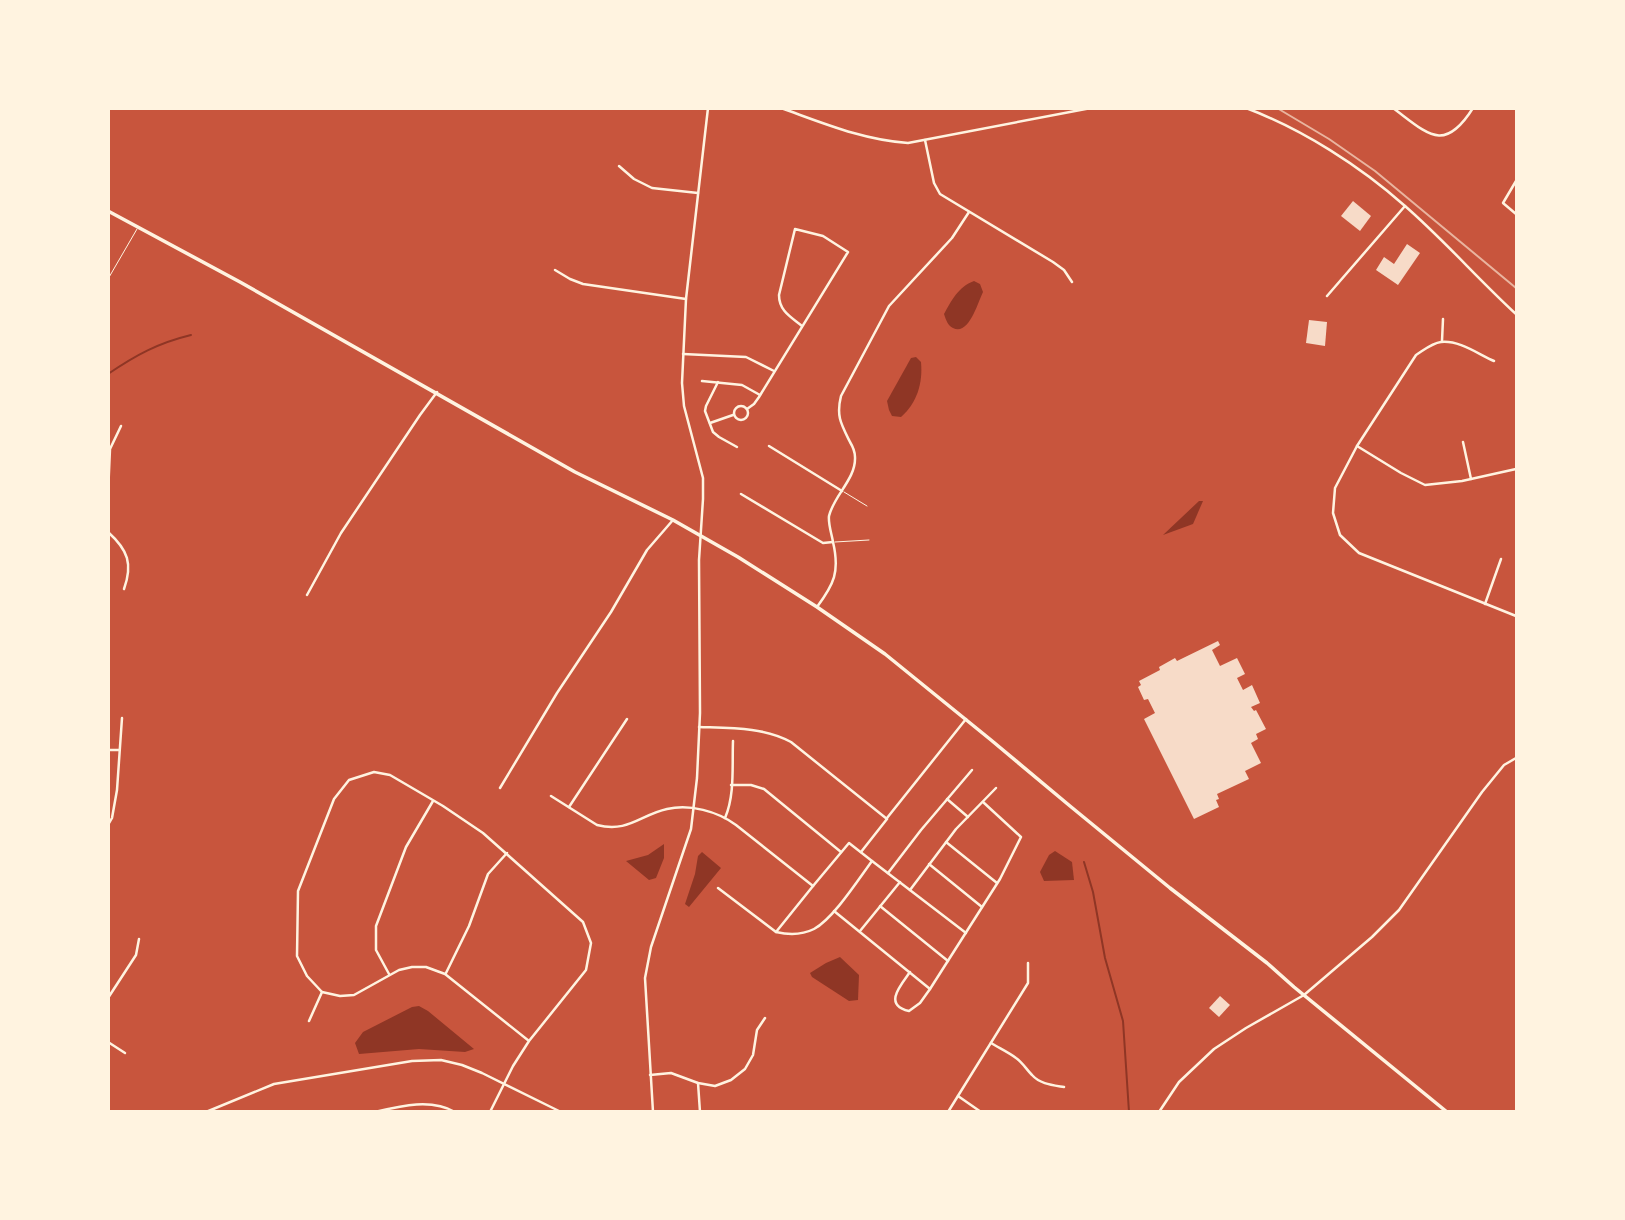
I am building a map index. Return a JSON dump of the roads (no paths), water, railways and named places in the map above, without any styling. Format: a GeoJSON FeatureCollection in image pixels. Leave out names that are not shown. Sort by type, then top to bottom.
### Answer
{"type":"FeatureCollection","features":[{"type":"Feature","properties":{"kind":"main road"},"geometry":{"type":"LineString","coordinates":[[108,211],[438,392],[575,472],[673,520],[817,607],[885,654],[1447,1111]]}},
{"type":"Feature","properties":{"kind":"street"},"geometry":{"type":"LineString","coordinates":[[653,1111],[645,978],[647,964],[691,829],[701,702],[699,536],[703,478],[684,406],[682,354],[708,108]]}},
{"type":"Feature","properties":{"kind":"street"},"geometry":{"type":"LineString","coordinates":[[781,108],[872,139],[908,143],[1091,108]]}},
{"type":"Feature","properties":{"kind":"street"},"geometry":{"type":"LineString","coordinates":[[1245,108],[1292,129],[1372,179],[1405,206],[1517,314]]}},
{"type":"Feature","properties":{"kind":"street"},"geometry":{"type":"LineString","coordinates":[[1393,108],[1428,134],[1441,136],[1457,130],[1474,108]]}},
{"type":"Feature","properties":{"kind":"street"},"geometry":{"type":"LineString","coordinates":[[925,140],[934,183],[940,194],[1053,262],[1064,270],[1072,282]]}},
{"type":"Feature","properties":{"kind":"street"},"geometry":{"type":"LineString","coordinates":[[619,166],[634,179],[652,188],[698,193]]}},
{"type":"Feature","properties":{"kind":"street"},"geometry":{"type":"LineString","coordinates":[[1517,181],[1503,202],[1517,214]]}},
{"type":"Feature","properties":{"kind":"street"},"geometry":{"type":"LineString","coordinates":[[1327,296],[1405,206]]}},
{"type":"Feature","properties":{"kind":"street"},"geometry":{"type":"LineString","coordinates":[[817,607],[834,582],[836,555],[829,517],[855,461],[855,452],[839,419],[841,396],[889,306],[952,238],[969,212]]}},
{"type":"Feature","properties":{"kind":"street"},"geometry":{"type":"LineString","coordinates":[[747,409],[754,404],[775,372],[848,252],[823,236],[795,229],[779,301],[785,313],[802,326]]}},
{"type":"Feature","properties":{"kind":"street"},"geometry":{"type":"LineString","coordinates":[[555,270],[583,284],[687,299]]}},
{"type":"Feature","properties":{"kind":"street"},"geometry":{"type":"LineString","coordinates":[[1442,341],[1443,319]]}},
{"type":"Feature","properties":{"kind":"street"},"geometry":{"type":"LineString","coordinates":[[1494,361],[1465,346],[1442,341],[1416,355],[1357,446],[1335,488],[1333,513],[1340,535],[1359,553],[1517,616]]}},
{"type":"Feature","properties":{"kind":"street"},"geometry":{"type":"LineString","coordinates":[[682,354],[746,358],[775,372]]}},
{"type":"Feature","properties":{"kind":"street"},"geometry":{"type":"LineString","coordinates":[[702,381],[742,385],[760,395]]}},
{"type":"Feature","properties":{"kind":"street"},"geometry":{"type":"LineString","coordinates":[[719,382],[705,411],[713,432],[737,447]]}},
{"type":"Feature","properties":{"kind":"street"},"geometry":{"type":"LineString","coordinates":[[307,595],[341,533],[438,392]]}},
{"type":"Feature","properties":{"kind":"street"},"geometry":{"type":"LineString","coordinates":[[738,406],[747,409],[748,415],[745,419],[738,419],[733,415],[738,406]]}},
{"type":"Feature","properties":{"kind":"street"},"geometry":{"type":"LineString","coordinates":[[710,423],[733,415]]}},
{"type":"Feature","properties":{"kind":"street"},"geometry":{"type":"LineString","coordinates":[[108,494],[110,449],[121,426]]}},
{"type":"Feature","properties":{"kind":"street"},"geometry":{"type":"LineString","coordinates":[[1463,442],[1471,479]]}},
{"type":"Feature","properties":{"kind":"street"},"geometry":{"type":"LineString","coordinates":[[769,446],[842,491]]}},
{"type":"Feature","properties":{"kind":"street"},"geometry":{"type":"LineString","coordinates":[[1357,446],[1425,485],[1517,469]]}},
{"type":"Feature","properties":{"kind":"street"},"geometry":{"type":"LineString","coordinates":[[741,494],[823,543],[833,542]]}},
{"type":"Feature","properties":{"kind":"street"},"geometry":{"type":"LineString","coordinates":[[500,788],[647,550],[673,520]]}},
{"type":"Feature","properties":{"kind":"street"},"geometry":{"type":"LineString","coordinates":[[108,532],[127,556],[129,575],[124,589]]}},
{"type":"Feature","properties":{"kind":"street"},"geometry":{"type":"LineString","coordinates":[[1485,604],[1501,559]]}},
{"type":"Feature","properties":{"kind":"street"},"geometry":{"type":"LineString","coordinates":[[108,825],[113,818],[117,790],[122,718]]}},
{"type":"Feature","properties":{"kind":"street"},"geometry":{"type":"LineString","coordinates":[[569,807],[627,719]]}},
{"type":"Feature","properties":{"kind":"street"},"geometry":{"type":"LineString","coordinates":[[860,852],[966,719]]}},
{"type":"Feature","properties":{"kind":"street"},"geometry":{"type":"LineString","coordinates":[[699,727],[767,732],[780,736],[887,819]]}},
{"type":"Feature","properties":{"kind":"street"},"geometry":{"type":"LineString","coordinates":[[725,818],[732,785],[733,741]]}},
{"type":"Feature","properties":{"kind":"street"},"geometry":{"type":"LineString","coordinates":[[108,750],[119,750]]}},
{"type":"Feature","properties":{"kind":"street"},"geometry":{"type":"LineString","coordinates":[[1159,1111],[1178,1082],[1214,1049],[1304,995],[1372,937],[1399,910],[1482,792],[1504,765],[1517,758]]}},
{"type":"Feature","properties":{"kind":"street"},"geometry":{"type":"LineString","coordinates":[[888,873],[972,770]]}},
{"type":"Feature","properties":{"kind":"street"},"geometry":{"type":"LineString","coordinates":[[490,1111],[529,1041],[586,970],[591,943],[583,922],[483,832],[433,801],[390,775],[374,772],[349,780],[334,799],[298,891],[297,956],[307,976],[322,992],[340,996],[355,995],[390,975],[412,967],[426,967],[445,974],[529,1041]]}},
{"type":"Feature","properties":{"kind":"street"},"geometry":{"type":"LineString","coordinates":[[732,785],[751,785],[764,789],[841,852]]}},
{"type":"Feature","properties":{"kind":"street"},"geometry":{"type":"LineString","coordinates":[[910,890],[946,842],[996,788]]}},
{"type":"Feature","properties":{"kind":"street"},"geometry":{"type":"LineString","coordinates":[[551,796],[597,825],[612,828],[630,825],[668,809],[693,808],[714,813],[736,825],[813,886]]}},
{"type":"Feature","properties":{"kind":"street"},"geometry":{"type":"LineString","coordinates":[[947,799],[968,817]]}},
{"type":"Feature","properties":{"kind":"street"},"geometry":{"type":"LineString","coordinates":[[390,975],[376,950],[376,926],[406,848],[433,801]]}},
{"type":"Feature","properties":{"kind":"street"},"geometry":{"type":"LineString","coordinates":[[910,972],[895,993],[896,1003],[901,1009],[909,1011],[920,1003],[930,989],[998,883],[1021,837],[983,802]]}},
{"type":"Feature","properties":{"kind":"street"},"geometry":{"type":"LineString","coordinates":[[946,842],[998,883]]}},
{"type":"Feature","properties":{"kind":"street"},"geometry":{"type":"LineString","coordinates":[[776,933],[849,843],[966,933]]}},
{"type":"Feature","properties":{"kind":"street"},"geometry":{"type":"LineString","coordinates":[[445,974],[469,926],[488,874],[507,853]]}},
{"type":"Feature","properties":{"kind":"street"},"geometry":{"type":"LineString","coordinates":[[718,888],[776,933],[803,933],[815,929],[834,911],[872,861]]}},
{"type":"Feature","properties":{"kind":"street"},"geometry":{"type":"LineString","coordinates":[[929,864],[982,907]]}},
{"type":"Feature","properties":{"kind":"street"},"geometry":{"type":"LineString","coordinates":[[859,932],[900,882]]}},
{"type":"Feature","properties":{"kind":"street"},"geometry":{"type":"LineString","coordinates":[[880,906],[948,961]]}},
{"type":"Feature","properties":{"kind":"street"},"geometry":{"type":"LineString","coordinates":[[834,911],[930,989]]}},
{"type":"Feature","properties":{"kind":"street"},"geometry":{"type":"LineString","coordinates":[[108,998],[136,955],[139,939]]}},
{"type":"Feature","properties":{"kind":"street"},"geometry":{"type":"LineString","coordinates":[[948,1111],[1028,984],[1028,963]]}},
{"type":"Feature","properties":{"kind":"street"},"geometry":{"type":"LineString","coordinates":[[309,1021],[322,992]]}},
{"type":"Feature","properties":{"kind":"street"},"geometry":{"type":"LineString","coordinates":[[650,1075],[671,1073],[715,1086],[731,1080],[745,1069],[753,1055],[757,1030],[765,1017]]}},
{"type":"Feature","properties":{"kind":"street"},"geometry":{"type":"LineString","coordinates":[[108,1042],[125,1052]]}},
{"type":"Feature","properties":{"kind":"street"},"geometry":{"type":"LineString","coordinates":[[991,1043],[1015,1057],[1037,1079],[1064,1087]]}},
{"type":"Feature","properties":{"kind":"street"},"geometry":{"type":"LineString","coordinates":[[206,1111],[274,1084],[300,1078],[412,1061],[442,1060],[462,1065],[505,1083],[561,1111]]}},
{"type":"Feature","properties":{"kind":"street"},"geometry":{"type":"LineString","coordinates":[[698,1083],[700,1111]]}},
{"type":"Feature","properties":{"kind":"street"},"geometry":{"type":"LineString","coordinates":[[958,1096],[981,1111]]}},
{"type":"Feature","properties":{"kind":"street"},"geometry":{"type":"LineString","coordinates":[[375,1111],[438,1104],[454,1111]]}},
{"type":"Feature","properties":{"kind":"lane"},"geometry":{"type":"LineString","coordinates":[[108,279],[138,227]]}},
{"type":"Feature","properties":{"kind":"lane"},"geometry":{"type":"LineString","coordinates":[[842,491],[867,506]]}},
{"type":"Feature","properties":{"kind":"lane"},"geometry":{"type":"LineString","coordinates":[[833,542],[869,540]]}},
{"type":"Feature","properties":{"kind":"waterway"},"geometry":{"type":"LineString","coordinates":[[108,374],[148,350],[191,335]]}},
{"type":"Feature","properties":{"kind":"waterway"},"geometry":{"type":"LineString","coordinates":[[1084,862],[1093,892],[1105,958],[1123,1021],[1129,1112]]}},
{"type":"Feature","properties":{"kind":"railway"},"geometry":{"type":"LineString","coordinates":[[1277,108],[1375,171],[1516,288]]}}]}
